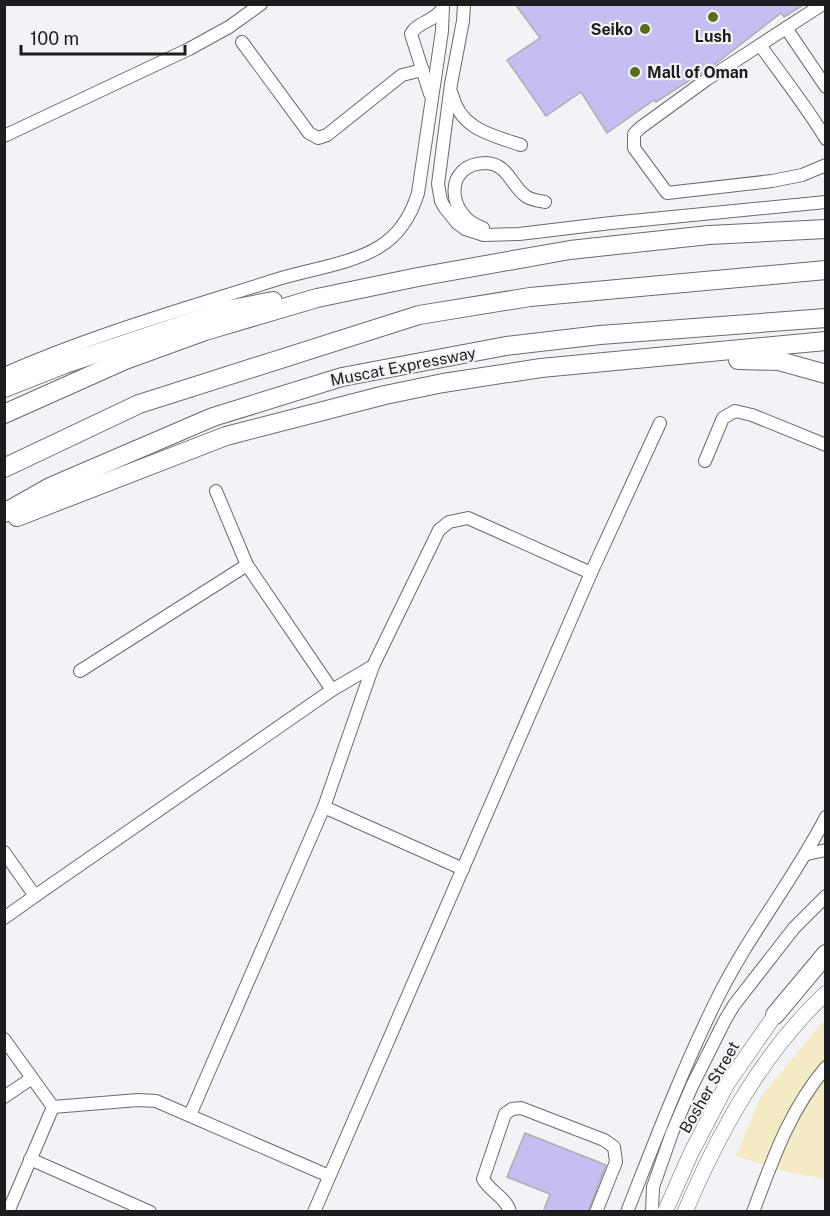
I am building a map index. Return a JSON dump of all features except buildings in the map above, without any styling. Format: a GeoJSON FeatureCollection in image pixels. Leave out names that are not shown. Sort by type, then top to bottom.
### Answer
{"type":"FeatureCollection","features":[{"type":"Feature","properties":{"kind":"highway"},"geometry":{"type":"LineString","coordinates":[[709,235],[738,226],[825,217]]}},
{"type":"Feature","properties":{"kind":"highway"},"geometry":{"type":"LineString","coordinates":[[4,414],[125,360],[205,331],[317,298],[418,277],[570,250],[709,235],[825,229]]}},
{"type":"Feature","properties":{"kind":"highway"},"geometry":{"type":"LineString","coordinates":[[4,468],[139,404],[419,315],[530,297],[825,270]]}},
{"type":"Feature","properties":{"kind":"highway"},"geometry":{"type":"LineString","coordinates":[[4,388],[65,364],[227,310],[280,300],[317,298]]}},
{"type":"Feature","properties":{"kind":"highway","name":"Muscat Expressway"},"geometry":{"type":"LineString","coordinates":[[4,513],[50,487],[213,417],[342,377],[506,346],[600,335],[825,318]]}},
{"type":"Feature","properties":{"kind":"highway"},"geometry":{"type":"LineString","coordinates":[[4,522],[60,498],[226,436],[311,413],[443,383],[541,368],[825,341]]}},
{"type":"Feature","properties":{"kind":"highway"},"geometry":{"type":"LineString","coordinates":[[595,364],[769,360],[800,365],[825,374]]}},
{"type":"Feature","properties":{"kind":"highway"},"geometry":{"type":"LineString","coordinates":[[775,1015],[825,954]]}},
{"type":"Feature","properties":{"kind":"main road","name":"Bosher Street"},"geometry":{"type":"LineString","coordinates":[[665,1212],[691,1153],[728,1084],[775,1015],[825,966]]}},
{"type":"Feature","properties":{"kind":"main road","name":"Bosher Street"},"geometry":{"type":"LineString","coordinates":[[685,1212],[706,1162],[738,1104],[776,1047],[825,993]]}},
{"type":"Feature","properties":{"kind":"street"},"geometry":{"type":"LineString","coordinates":[[4,136],[189,49],[248,14],[259,4]]}},
{"type":"Feature","properties":{"kind":"street"},"geometry":{"type":"LineString","coordinates":[[464,4],[438,184],[441,201],[450,216],[465,229],[484,235],[519,234],[825,202]]}},
{"type":"Feature","properties":{"kind":"street"},"geometry":{"type":"LineString","coordinates":[[823,4],[706,80],[640,128],[634,134],[634,148],[667,193],[772,181],[802,175],[825,165]]}},
{"type":"Feature","properties":{"kind":"street"},"geometry":{"type":"LineString","coordinates":[[431,99],[411,38],[412,30],[436,17],[443,6]]}},
{"type":"Feature","properties":{"kind":"street"},"geometry":{"type":"LineString","coordinates":[[4,374],[68,348],[141,323],[278,279],[361,256],[391,238],[403,225],[415,202],[420,185],[442,31],[443,6]]}},
{"type":"Feature","properties":{"kind":"street"},"geometry":{"type":"LineString","coordinates":[[786,28],[825,87]]}},
{"type":"Feature","properties":{"kind":"street"},"geometry":{"type":"LineString","coordinates":[[242,42],[309,133],[318,138],[327,135],[402,75],[415,49]]}},
{"type":"Feature","properties":{"kind":"street"},"geometry":{"type":"LineString","coordinates":[[760,45],[794,90],[825,139]]}},
{"type":"Feature","properties":{"kind":"street"},"geometry":{"type":"LineString","coordinates":[[402,75],[423,70]]}},
{"type":"Feature","properties":{"kind":"street"},"geometry":{"type":"LineString","coordinates":[[452,84],[456,107],[470,125],[521,145]]}},
{"type":"Feature","properties":{"kind":"street"},"geometry":{"type":"LineString","coordinates":[[519,234],[509,229],[480,227],[462,215],[454,195],[454,188],[460,175],[477,164],[497,166],[508,173],[528,197],[545,202]]}},
{"type":"Feature","properties":{"kind":"street"},"geometry":{"type":"LineString","coordinates":[[705,461],[723,418],[735,411],[752,415],[825,445]]}},
{"type":"Feature","properties":{"kind":"street"},"geometry":{"type":"LineString","coordinates":[[314,1212],[591,573],[660,423]]}},
{"type":"Feature","properties":{"kind":"street"},"geometry":{"type":"LineString","coordinates":[[216,491],[247,565],[332,690]]}},
{"type":"Feature","properties":{"kind":"street"},"geometry":{"type":"LineString","coordinates":[[190,1115],[324,807],[373,666],[438,530],[448,522],[468,518],[591,573]]}},
{"type":"Feature","properties":{"kind":"street"},"geometry":{"type":"LineString","coordinates":[[80,671],[247,565]]}},
{"type":"Feature","properties":{"kind":"street"},"geometry":{"type":"LineString","coordinates":[[4,918],[332,690],[373,666]]}},
{"type":"Feature","properties":{"kind":"street"},"geometry":{"type":"LineString","coordinates":[[324,807],[463,869]]}},
{"type":"Feature","properties":{"kind":"street"},"geometry":{"type":"LineString","coordinates":[[627,1212],[716,1001],[763,919],[807,854],[825,820]]}},
{"type":"Feature","properties":{"kind":"street"},"geometry":{"type":"LineString","coordinates":[[807,854],[825,850]]}},
{"type":"Feature","properties":{"kind":"street"},"geometry":{"type":"LineString","coordinates":[[4,852],[35,896]]}},
{"type":"Feature","properties":{"kind":"street"},"geometry":{"type":"LineString","coordinates":[[652,1212],[652,1187],[672,1133],[692,1086],[725,1020],[734,1005],[794,928],[825,896]]}},
{"type":"Feature","properties":{"kind":"street"},"geometry":{"type":"LineString","coordinates":[[4,1039],[53,1107]]}},
{"type":"Feature","properties":{"kind":"street"},"geometry":{"type":"LineString","coordinates":[[753,1212],[776,1151],[800,1100],[825,1067]]}},
{"type":"Feature","properties":{"kind":"street"},"geometry":{"type":"LineString","coordinates":[[4,1097],[32,1078]]}},
{"type":"Feature","properties":{"kind":"street"},"geometry":{"type":"LineString","coordinates":[[53,1107],[156,1101],[329,1176]]}},
{"type":"Feature","properties":{"kind":"street"},"geometry":{"type":"LineString","coordinates":[[8,1212],[53,1107]]}},
{"type":"Feature","properties":{"kind":"street"},"geometry":{"type":"LineString","coordinates":[[510,1212],[509,1206],[486,1185],[483,1179],[505,1114],[512,1108],[521,1108],[604,1140],[614,1147],[616,1162],[596,1212]]}},
{"type":"Feature","properties":{"kind":"street"},"geometry":{"type":"LineString","coordinates":[[30,1159],[150,1212]]}},
{"type":"Feature","properties":{"kind":"sand"},"geometry":{"type":"Polygon","coordinates":[[[825,1019],[825,1179],[788,1172],[736,1156],[760,1098],[825,1019]]]}},
{"type":"Feature","properties":{"kind":"place","name":"Lush"},"geometry":{"type":"Point","coordinates":[713,17]}},
{"type":"Feature","properties":{"kind":"place","name":"Seiko"},"geometry":{"type":"Point","coordinates":[645,29]}},
{"type":"Feature","properties":{"kind":"place","name":"Mall of Oman"},"geometry":{"type":"Point","coordinates":[635,72]}}]}
